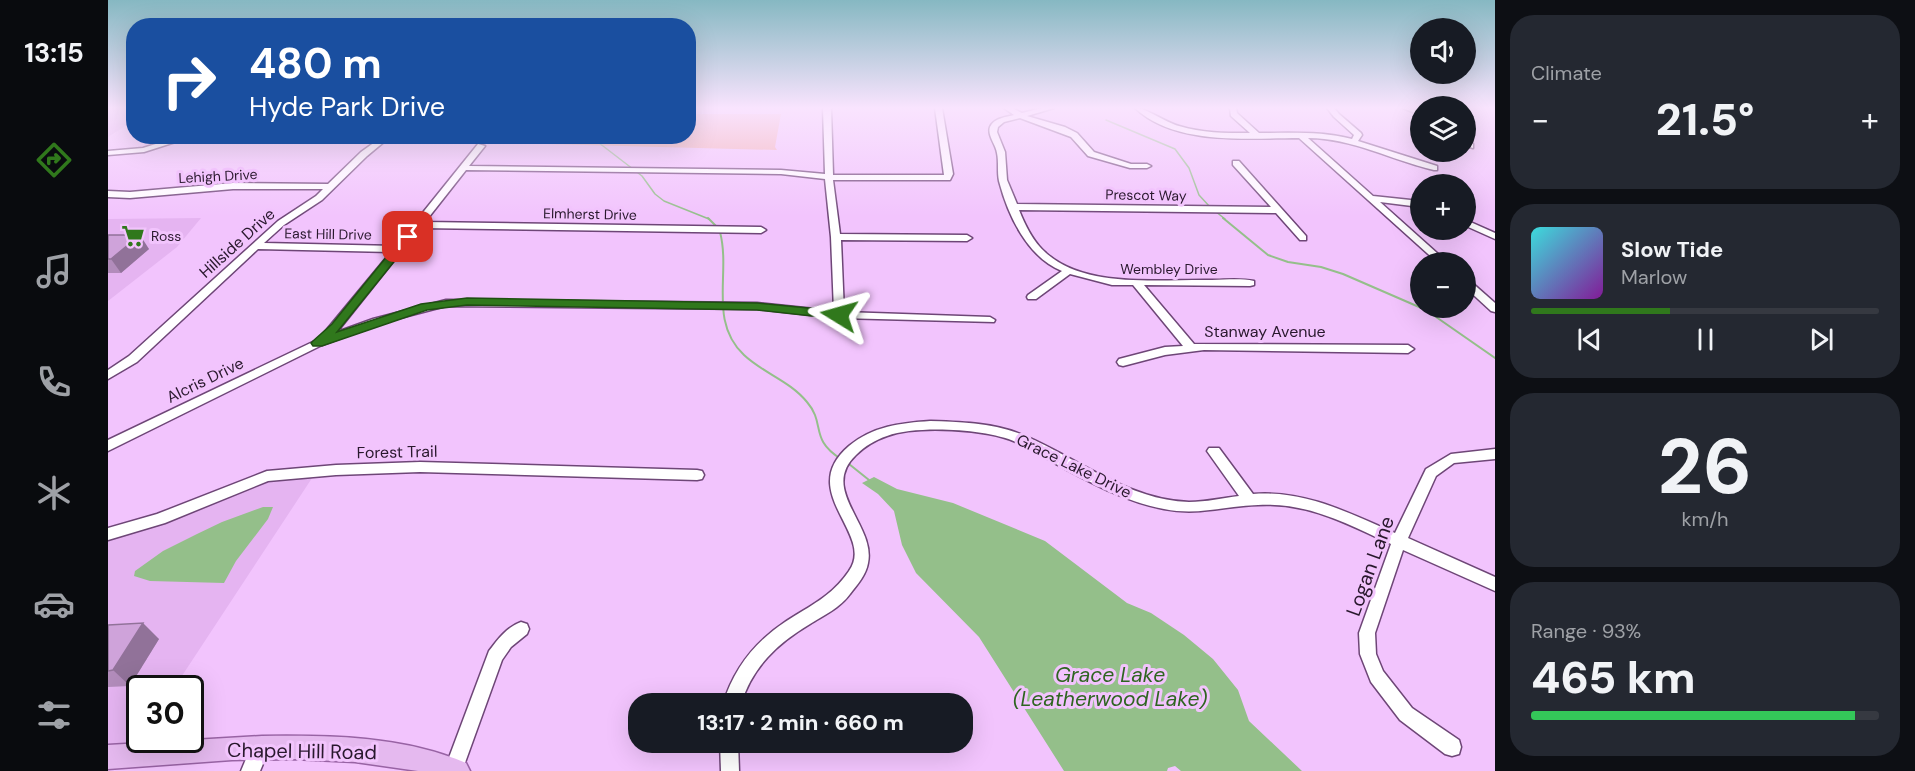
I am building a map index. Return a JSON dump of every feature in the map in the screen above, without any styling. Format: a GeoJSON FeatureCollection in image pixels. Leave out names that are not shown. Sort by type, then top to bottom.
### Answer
{"type":"FeatureCollection","features":[{"type":"Feature","properties":{"kind":"main road","name":"Chapel Hill Road"},"geometry":{"type":"LineString","coordinates":[[108,757],[262,746],[318,747],[393,754],[455,770]]}},
{"type":"Feature","properties":{"kind":"street"},"geometry":{"type":"LineString","coordinates":[[108,161],[113,153],[144,150],[164,144]]}},
{"type":"Feature","properties":{"kind":"street","name":"Hillside Drive"},"geometry":{"type":"LineString","coordinates":[[108,375],[133,359],[281,223],[319,198],[364,154],[378,144]]}},
{"type":"Feature","properties":{"kind":"street"},"geometry":{"type":"LineString","coordinates":[[828,144],[836,237],[839,315]]}},
{"type":"Feature","properties":{"kind":"street"},"geometry":{"type":"LineString","coordinates":[[463,168],[781,172],[829,177],[947,178],[950,174],[945,144]]}},
{"type":"Feature","properties":{"kind":"street","name":"Wembley Drive"},"geometry":{"type":"LineString","coordinates":[[998,144],[1001,152],[1003,180],[1021,226],[1041,254],[1056,265],[1112,282],[1250,283]]}},
{"type":"Feature","properties":{"kind":"street"},"geometry":{"type":"LineString","coordinates":[[1082,144],[1091,154],[1130,166],[1147,166]]}},
{"type":"Feature","properties":{"kind":"street"},"geometry":{"type":"LineString","coordinates":[[1310,144],[1431,252]]}},
{"type":"Feature","properties":{"kind":"street"},"geometry":{"type":"LineString","coordinates":[[1362,144],[1418,165],[1434,168]]}},
{"type":"Feature","properties":{"kind":"street"},"geometry":{"type":"LineString","coordinates":[[318,343],[336,327],[481,146]]}},
{"type":"Feature","properties":{"kind":"street"},"geometry":{"type":"LineString","coordinates":[[1236,163],[1303,238]]}},
{"type":"Feature","properties":{"kind":"street","name":"Lehigh Drive"},"geometry":{"type":"LineString","coordinates":[[108,194],[130,195],[233,186],[329,188]]}},
{"type":"Feature","properties":{"kind":"street"},"geometry":{"type":"LineString","coordinates":[[1370,198],[1410,203]]}},
{"type":"Feature","properties":{"kind":"street","name":"Prescot Way"},"geometry":{"type":"LineString","coordinates":[[1014,207],[1279,210]]}},
{"type":"Feature","properties":{"kind":"street","name":"Elmherst Drive"},"geometry":{"type":"LineString","coordinates":[[418,225],[761,230]]}},
{"type":"Feature","properties":{"kind":"street"},"geometry":{"type":"LineString","coordinates":[[1476,227],[1495,236]]}},
{"type":"Feature","properties":{"kind":"street"},"geometry":{"type":"LineString","coordinates":[[836,237],[967,238]]}},
{"type":"Feature","properties":{"kind":"street","name":"East Hill Drive"},"geometry":{"type":"LineString","coordinates":[[258,246],[398,249]]}},
{"type":"Feature","properties":{"kind":"street"},"geometry":{"type":"LineString","coordinates":[[1032,297],[1069,270]]}},
{"type":"Feature","properties":{"kind":"street"},"geometry":{"type":"LineString","coordinates":[[1136,282],[1191,348]]}},
{"type":"Feature","properties":{"kind":"street"},"geometry":{"type":"LineString","coordinates":[[1476,292],[1495,309]]}},
{"type":"Feature","properties":{"kind":"street"},"geometry":{"type":"LineString","coordinates":[[318,343],[425,307],[467,302],[757,306],[839,315],[990,320]]}},
{"type":"Feature","properties":{"kind":"street","name":"Alcris Drive"},"geometry":{"type":"LineString","coordinates":[[108,446],[318,343]]}},
{"type":"Feature","properties":{"kind":"street","name":"Stanway Avenue"},"geometry":{"type":"LineString","coordinates":[[1123,362],[1165,351],[1191,348],[1408,349]]}},
{"type":"Feature","properties":{"kind":"street","name":"Grace Lake Drive"},"geometry":{"type":"LineString","coordinates":[[736,693],[743,676],[765,647],[840,595],[861,563],[856,533],[838,495],[837,476],[842,462],[855,446],[880,431],[921,427],[969,428],[999,432],[1019,438],[1135,496],[1181,507],[1198,508],[1250,500],[1300,502],[1325,508],[1472,576],[1495,584]]}},
{"type":"Feature","properties":{"kind":"street"},"geometry":{"type":"LineString","coordinates":[[1214,451],[1250,500]]}},
{"type":"Feature","properties":{"kind":"street","name":"Logan Lane"},"geometry":{"type":"LineString","coordinates":[[1452,747],[1406,714],[1377,676],[1368,654],[1367,633],[1400,541],[1431,473],[1451,459],[1495,454]]}},
{"type":"Feature","properties":{"kind":"street","name":"Forest Trail"},"geometry":{"type":"LineString","coordinates":[[108,534],[160,519],[267,476],[336,470],[418,467],[697,475]]}},
{"type":"Feature","properties":{"kind":"street"},"geometry":{"type":"LineString","coordinates":[[455,770],[495,656],[505,642],[521,629]]}},
{"type":"Feature","properties":{"kind":"street"},"geometry":{"type":"LineString","coordinates":[[250,771],[262,746]]}},
{"type":"Feature","properties":{"kind":"street"},"geometry":{"type":"LineString","coordinates":[[729,753],[730,771]]}},
{"type":"Feature","properties":{"kind":"shaded area"},"geometry":{"type":"Polygon","coordinates":[[[548,144],[776,144],[777,150],[548,144]]]}},
{"type":"Feature","properties":{"kind":"shaded area"},"geometry":{"type":"Polygon","coordinates":[[[201,218],[177,247],[108,301],[108,219],[201,218]]]}},
{"type":"Feature","properties":{"kind":"shaded area"},"geometry":{"type":"Polygon","coordinates":[[[316,472],[183,675],[126,675],[126,753],[131,753],[108,757],[108,534],[267,476],[316,472]]]}},
{"type":"Feature","properties":{"kind":"water","name":"Grace Lake (Leatherwood Lake)"},"geometry":{"type":"Polygon","coordinates":[[[874,477],[897,489],[953,503],[1045,541],[1127,603],[1151,613],[1184,635],[1213,659],[1238,690],[1249,721],[1302,771],[1181,771],[1175,766],[1168,768],[1167,771],[1064,771],[979,637],[916,573],[902,545],[894,511],[878,494],[862,483],[874,477]]]}},
{"type":"Feature","properties":{"kind":"water"},"geometry":{"type":"Polygon","coordinates":[[[263,507],[273,507],[268,519],[236,561],[224,583],[150,581],[134,576],[135,571],[163,551],[222,522],[263,507]]]}},
{"type":"Feature","properties":{"kind":"building"},"geometry":{"type":"Polygon","coordinates":[[[108,235],[140,235],[108,259],[108,235]]]}},
{"type":"Feature","properties":{"kind":"building"},"geometry":{"type":"Polygon","coordinates":[[[143,623],[113,670],[108,671],[108,625],[143,623]]]}},
{"type":"Feature","properties":{"kind":"waterway"},"geometry":{"type":"LineString","coordinates":[[600,144],[642,176],[655,194],[664,201],[709,219]]}},
{"type":"Feature","properties":{"kind":"waterway"},"geometry":{"type":"LineString","coordinates":[[1163,144],[1175,149],[1189,168],[1199,195],[1210,207]]}},
{"type":"Feature","properties":{"kind":"waterway"},"geometry":{"type":"LineString","coordinates":[[1215,211],[1225,219]]}},
{"type":"Feature","properties":{"kind":"waterway"},"geometry":{"type":"LineString","coordinates":[[1223,218],[1268,255],[1288,262],[1321,267],[1343,274],[1426,310],[1495,358]]}},
{"type":"Feature","properties":{"kind":"waterway"},"geometry":{"type":"LineString","coordinates":[[709,219],[717,227]]}},
{"type":"Feature","properties":{"kind":"waterway"},"geometry":{"type":"LineString","coordinates":[[720,232],[723,248],[723,312],[733,342],[751,361],[793,388],[807,402],[816,417],[825,445],[841,459]]}},
{"type":"Feature","properties":{"kind":"waterway"},"geometry":{"type":"LineString","coordinates":[[849,464],[869,480]]}},
{"type":"Feature","properties":{"kind":"place","name":"Ross"},"geometry":{"type":"Point","coordinates":[133,236]}},
{"type":"Feature","properties":{"kind":"route"},"geometry":{"type":"LineString","coordinates":[[408,237],[336,327],[318,343],[366,325],[446,303],[642,303],[757,306],[839,315]]}}]}
